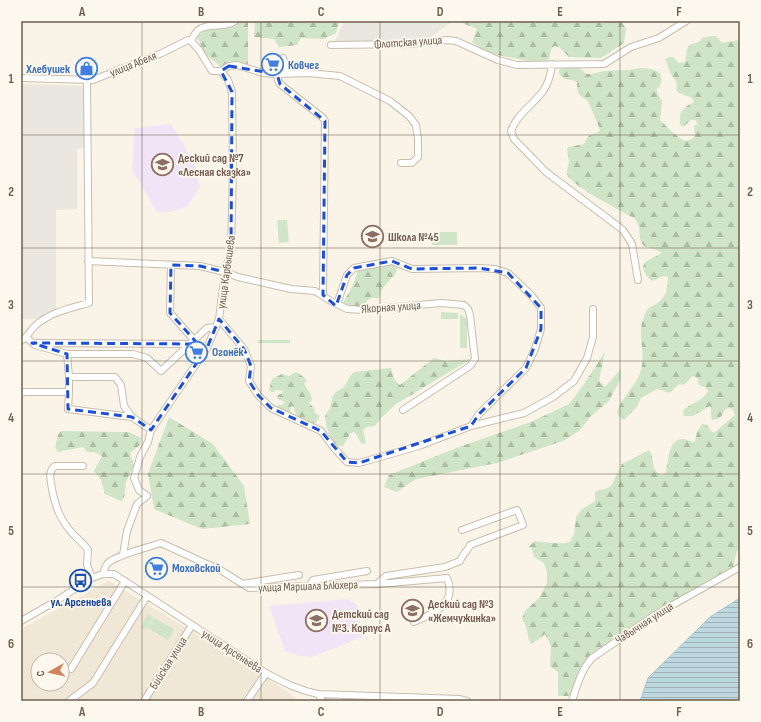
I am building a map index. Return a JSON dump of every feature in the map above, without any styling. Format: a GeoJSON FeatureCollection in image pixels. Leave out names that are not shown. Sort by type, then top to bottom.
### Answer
{"type":"FeatureCollection","features":[{"type":"Feature","properties":{"kind":"street","name":"улица Абеля"},"geometry":{"type":"LineString","coordinates":[[21,78],[93,80],[162,53],[188,40],[191,41],[200,29],[210,26],[226,25],[235,21]]}},
{"type":"Feature","properties":{"kind":"street","name":"Флотская улица"},"geometry":{"type":"LineString","coordinates":[[331,45],[411,44],[447,40],[456,41],[508,63],[529,65],[604,64],[631,47],[659,38],[686,21]]}},
{"type":"Feature","properties":{"kind":"street"},"geometry":{"type":"LineString","coordinates":[[191,41],[199,50],[212,71],[222,71],[229,66],[237,65],[263,73],[340,76],[396,105],[409,116],[416,125],[418,139],[418,157],[412,163],[401,163]]}},
{"type":"Feature","properties":{"kind":"street"},"geometry":{"type":"LineString","coordinates":[[283,58],[286,73]]}},
{"type":"Feature","properties":{"kind":"street"},"geometry":{"type":"LineString","coordinates":[[552,64],[550,77],[544,90],[513,123],[511,131],[514,139],[546,172],[623,230],[632,244],[638,280]]}},
{"type":"Feature","properties":{"kind":"street","name":"улица Карбышева"},"geometry":{"type":"LineString","coordinates":[[124,555],[127,531],[137,504],[147,496],[139,490],[134,478],[140,457],[148,442],[151,430],[207,348],[219,319],[225,272],[231,249],[233,171],[232,92],[228,80],[222,71]]}},
{"type":"Feature","properties":{"kind":"street"},"geometry":{"type":"LineString","coordinates":[[277,74],[280,84],[325,121],[323,296]]}},
{"type":"Feature","properties":{"kind":"street"},"geometry":{"type":"LineString","coordinates":[[87,80],[89,303],[60,311],[35,326],[24,340],[35,345],[67,354],[133,354],[147,358],[161,371],[207,328],[216,327]]}},
{"type":"Feature","properties":{"kind":"street","name":"Якорная улица"},"geometry":{"type":"LineString","coordinates":[[88,261],[200,266],[225,272],[238,278],[291,289],[315,291],[348,309],[364,310],[441,303],[464,305],[468,309],[470,315],[475,359],[470,366],[403,410]]}},
{"type":"Feature","properties":{"kind":"street"},"geometry":{"type":"LineString","coordinates":[[337,304],[347,275],[354,268],[392,261],[412,269],[479,268],[495,269],[508,273],[532,296],[540,308],[541,330],[535,349],[526,368],[479,414],[471,426]]}},
{"type":"Feature","properties":{"kind":"street"},"geometry":{"type":"LineString","coordinates":[[171,265],[170,312],[191,342]]}},
{"type":"Feature","properties":{"kind":"street"},"geometry":{"type":"LineString","coordinates":[[219,319],[244,349],[251,366],[249,381],[258,395],[271,408],[321,431],[347,462],[359,463],[419,446],[471,426],[524,413],[553,397],[574,381],[587,358],[593,337],[593,309]]}},
{"type":"Feature","properties":{"kind":"street"},"geometry":{"type":"LineString","coordinates":[[32,343],[191,342]]}},
{"type":"Feature","properties":{"kind":"street"},"geometry":{"type":"LineString","coordinates":[[67,354],[69,377],[68,409],[132,417]]}},
{"type":"Feature","properties":{"kind":"street"},"geometry":{"type":"LineString","coordinates":[[69,377],[115,377],[121,385],[124,406],[132,417],[151,430]]}},
{"type":"Feature","properties":{"kind":"street"},"geometry":{"type":"LineString","coordinates":[[21,394],[22,392],[69,392]]}},
{"type":"Feature","properties":{"kind":"street"},"geometry":{"type":"LineString","coordinates":[[83,466],[55,466],[51,470],[51,479],[56,509],[61,519],[67,528],[88,550],[87,565],[92,578]]}},
{"type":"Feature","properties":{"kind":"street"},"geometry":{"type":"LineString","coordinates":[[377,584],[386,576],[445,567],[460,562],[462,554],[467,551],[470,545],[523,524],[517,510],[462,530]]}},
{"type":"Feature","properties":{"kind":"street","name":"улица Маршала Блюхера"},"geometry":{"type":"LineString","coordinates":[[103,574],[106,564],[109,561],[161,543],[222,571],[249,588],[377,584],[447,578],[449,583],[449,594],[443,606],[431,615],[414,622]]}},
{"type":"Feature","properties":{"kind":"street","name":"Чавычная улица"},"geometry":{"type":"LineString","coordinates":[[572,701],[579,680],[587,663],[592,658],[655,615],[740,566]]}},
{"type":"Feature","properties":{"kind":"street"},"geometry":{"type":"LineString","coordinates":[[308,587],[313,580],[367,571]]}},
{"type":"Feature","properties":{"kind":"street"},"geometry":{"type":"LineString","coordinates":[[21,621],[92,578],[103,574]]}},
{"type":"Feature","properties":{"kind":"street","name":"улица Арсеньева"},"geometry":{"type":"LineString","coordinates":[[103,574],[114,574],[266,673],[303,691],[318,694],[458,699],[467,701]]}},
{"type":"Feature","properties":{"kind":"street"},"geometry":{"type":"LineString","coordinates":[[242,584],[299,575]]}},
{"type":"Feature","properties":{"kind":"street"},"geometry":{"type":"LineString","coordinates":[[71,669],[125,581]]}},
{"type":"Feature","properties":{"kind":"street"},"geometry":{"type":"LineString","coordinates":[[69,701],[93,684],[147,596]]}},
{"type":"Feature","properties":{"kind":"street","name":"Бийская улица"},"geometry":{"type":"LineString","coordinates":[[144,701],[192,625]]}},
{"type":"Feature","properties":{"kind":"street"},"geometry":{"type":"LineString","coordinates":[[247,701],[266,673]]}},
{"type":"Feature","properties":{"kind":"street"},"geometry":{"type":"LineString","coordinates":[[318,694],[322,701]]}},
{"type":"Feature","properties":{"kind":"highlighted area"},"geometry":{"type":"Polygon","coordinates":[[[229,66],[277,74],[280,84],[325,121],[323,295],[336,306],[347,275],[354,268],[392,261],[412,269],[479,268],[508,273],[541,308],[541,329],[526,368],[479,414],[471,426],[359,463],[347,462],[321,431],[271,408],[258,395],[249,381],[251,366],[244,349],[219,319],[207,348],[151,430],[132,417],[68,409],[67,354],[32,343],[198,344],[170,313],[171,265],[200,266],[225,272],[231,249],[232,92],[221,71],[229,66]]]}},
{"type":"Feature","properties":{"kind":"shaded area"},"geometry":{"type":"Polygon","coordinates":[[[344,21],[453,21],[425,41],[335,42],[344,21]]]}},
{"type":"Feature","properties":{"kind":"shaded area"},"geometry":{"type":"Polygon","coordinates":[[[21,84],[85,86],[85,147],[77,149],[77,209],[56,210],[56,313],[36,319],[21,319],[21,84]]]}},
{"type":"Feature","properties":{"kind":"shaded area","name":"Деский сад №7 «Лесная сказка»"},"geometry":{"type":"Polygon","coordinates":[[[171,124],[193,160],[200,186],[188,206],[169,212],[157,212],[132,170],[135,128],[171,124]]]}},
{"type":"Feature","properties":{"kind":"shaded area"},"geometry":{"type":"Polygon","coordinates":[[[109,581],[263,675],[296,698],[294,701],[21,701],[21,629],[109,581]]]}},
{"type":"Feature","properties":{"kind":"shaded area","name":"Детский сад №3. Корпус А"},"geometry":{"type":"Polygon","coordinates":[[[347,599],[357,605],[362,637],[312,657],[300,656],[285,651],[269,606],[347,599]]]}},
{"type":"Feature","properties":{"kind":"green space"},"geometry":{"type":"Polygon","coordinates":[[[237,21],[248,21],[248,64],[230,61],[221,67],[203,52],[197,36],[209,28],[237,21]]]}},
{"type":"Feature","properties":{"kind":"green space"},"geometry":{"type":"Polygon","coordinates":[[[255,21],[339,21],[336,33],[324,39],[301,38],[297,45],[279,47],[274,39],[254,37],[255,21]]]}},
{"type":"Feature","properties":{"kind":"green space"},"geometry":{"type":"Polygon","coordinates":[[[457,21],[621,21],[626,28],[624,43],[601,58],[569,57],[559,47],[554,46],[551,50],[549,59],[545,61],[528,61],[488,53],[472,42],[477,29],[457,21]]]}},
{"type":"Feature","properties":{"kind":"green space"},"geometry":{"type":"Polygon","coordinates":[[[716,36],[722,43],[740,40],[740,550],[737,551],[733,567],[613,639],[589,657],[583,666],[572,696],[558,696],[558,672],[550,666],[551,646],[545,634],[530,644],[522,619],[525,611],[539,598],[547,583],[547,572],[544,563],[534,557],[532,549],[528,547],[535,541],[557,543],[570,542],[574,534],[576,517],[581,510],[595,501],[595,492],[611,486],[622,464],[649,450],[655,470],[661,475],[665,474],[671,447],[674,443],[683,439],[695,442],[697,432],[702,424],[707,425],[714,433],[735,415],[733,410],[730,408],[725,409],[720,417],[712,420],[710,406],[693,416],[684,416],[683,411],[703,398],[708,391],[706,387],[701,386],[698,383],[698,379],[694,376],[683,385],[679,384],[670,393],[657,389],[641,398],[637,407],[624,420],[619,417],[617,413],[620,406],[638,378],[642,365],[642,321],[647,310],[659,302],[664,296],[668,285],[668,277],[663,276],[653,281],[645,273],[643,267],[645,262],[662,253],[644,246],[640,239],[637,222],[634,218],[588,192],[572,181],[568,176],[567,170],[569,161],[567,148],[584,144],[590,135],[597,133],[600,130],[587,100],[578,93],[577,82],[563,78],[559,74],[559,71],[561,66],[579,67],[586,74],[642,68],[659,72],[661,81],[657,89],[657,93],[662,101],[660,120],[671,131],[685,141],[695,136],[694,126],[698,124],[695,120],[691,120],[683,127],[680,124],[680,116],[682,110],[694,102],[692,98],[679,93],[676,90],[676,82],[665,59],[673,57],[679,63],[685,62],[687,49],[690,45],[699,42],[702,38],[716,36]]]}},
{"type":"Feature","properties":{"kind":"green space"},"geometry":{"type":"Polygon","coordinates":[[[277,220],[287,220],[289,242],[279,243],[277,220]]]}},
{"type":"Feature","properties":{"kind":"green space"},"geometry":{"type":"Polygon","coordinates":[[[432,232],[457,232],[457,245],[432,245],[432,232]]]}},
{"type":"Feature","properties":{"kind":"green space"},"geometry":{"type":"Polygon","coordinates":[[[390,264],[397,268],[396,273],[382,289],[379,298],[370,298],[361,308],[349,307],[343,303],[353,285],[358,270],[390,264]]]}},
{"type":"Feature","properties":{"kind":"green space"},"geometry":{"type":"Polygon","coordinates":[[[441,312],[458,313],[458,319],[441,319],[441,312]]]}},
{"type":"Feature","properties":{"kind":"green space"},"geometry":{"type":"Polygon","coordinates":[[[460,314],[467,319],[467,348],[460,348],[460,314]]]}},
{"type":"Feature","properties":{"kind":"green space"},"geometry":{"type":"Polygon","coordinates":[[[258,340],[290,340],[290,343],[258,343],[258,340]]]}},
{"type":"Feature","properties":{"kind":"green space"},"geometry":{"type":"Polygon","coordinates":[[[605,352],[599,381],[605,387],[621,369],[621,379],[608,402],[591,416],[579,431],[563,441],[497,463],[416,479],[397,492],[384,487],[389,475],[459,447],[531,422],[569,404],[605,352]]]}},
{"type":"Feature","properties":{"kind":"green space"},"geometry":{"type":"Polygon","coordinates":[[[434,358],[446,361],[471,359],[396,404],[375,426],[367,427],[363,430],[366,444],[361,443],[354,432],[350,434],[343,446],[339,446],[330,437],[325,416],[330,408],[333,395],[344,387],[354,372],[391,368],[394,379],[400,385],[434,358]]]}},
{"type":"Feature","properties":{"kind":"green space"},"geometry":{"type":"Polygon","coordinates":[[[297,372],[306,379],[307,381],[304,383],[312,398],[309,403],[314,408],[315,413],[320,416],[315,424],[312,422],[309,423],[306,419],[302,420],[296,414],[293,406],[291,406],[290,415],[276,408],[278,405],[282,405],[284,403],[283,401],[277,399],[278,395],[283,391],[276,390],[271,392],[269,390],[272,379],[282,374],[289,376],[297,372]]]}},
{"type":"Feature","properties":{"kind":"green space"},"geometry":{"type":"Polygon","coordinates":[[[169,417],[213,444],[244,486],[250,524],[202,529],[154,509],[148,474],[169,417]]]}},
{"type":"Feature","properties":{"kind":"green space"},"geometry":{"type":"Polygon","coordinates":[[[61,431],[129,432],[141,438],[140,445],[130,453],[134,465],[126,482],[124,498],[121,501],[105,494],[101,480],[94,471],[102,456],[94,452],[87,452],[83,447],[58,452],[55,447],[58,435],[61,431]]]}},
{"type":"Feature","properties":{"kind":"green space"},"geometry":{"type":"Polygon","coordinates":[[[148,614],[153,617],[146,630],[141,627],[148,614]]]}},
{"type":"Feature","properties":{"kind":"green space"},"geometry":{"type":"Polygon","coordinates":[[[154,618],[174,629],[168,640],[148,628],[154,618]]]}},
{"type":"Feature","properties":{"kind":"water"},"geometry":{"type":"Polygon","coordinates":[[[740,598],[740,701],[640,701],[648,678],[710,617],[740,598]]]}},
{"type":"Feature","properties":{"kind":"place","name":"Ковчег"},"geometry":{"type":"Point","coordinates":[273,65]}},
{"type":"Feature","properties":{"kind":"place","name":"Хлебушек"},"geometry":{"type":"Point","coordinates":[86,69]}},
{"type":"Feature","properties":{"kind":"place","name":"Деский сад №7 «Лесная сказка»"},"geometry":{"type":"Point","coordinates":[163,165]}},
{"type":"Feature","properties":{"kind":"place","name":"Школа №45"},"geometry":{"type":"Point","coordinates":[372,237]}},
{"type":"Feature","properties":{"kind":"place","name":"Огонёк"},"geometry":{"type":"Point","coordinates":[196,352]}},
{"type":"Feature","properties":{"kind":"place","name":"Моховской"},"geometry":{"type":"Point","coordinates":[156,568]}},
{"type":"Feature","properties":{"kind":"place","name":"ул. Арсеньева"},"geometry":{"type":"Point","coordinates":[81,581]}},
{"type":"Feature","properties":{"kind":"place","name":"Деский сад №3 «Жемчужинка»"},"geometry":{"type":"Point","coordinates":[412,611]}},
{"type":"Feature","properties":{"kind":"place","name":"Детский сад №3. Корпус А"},"geometry":{"type":"Point","coordinates":[317,621]}}]}
